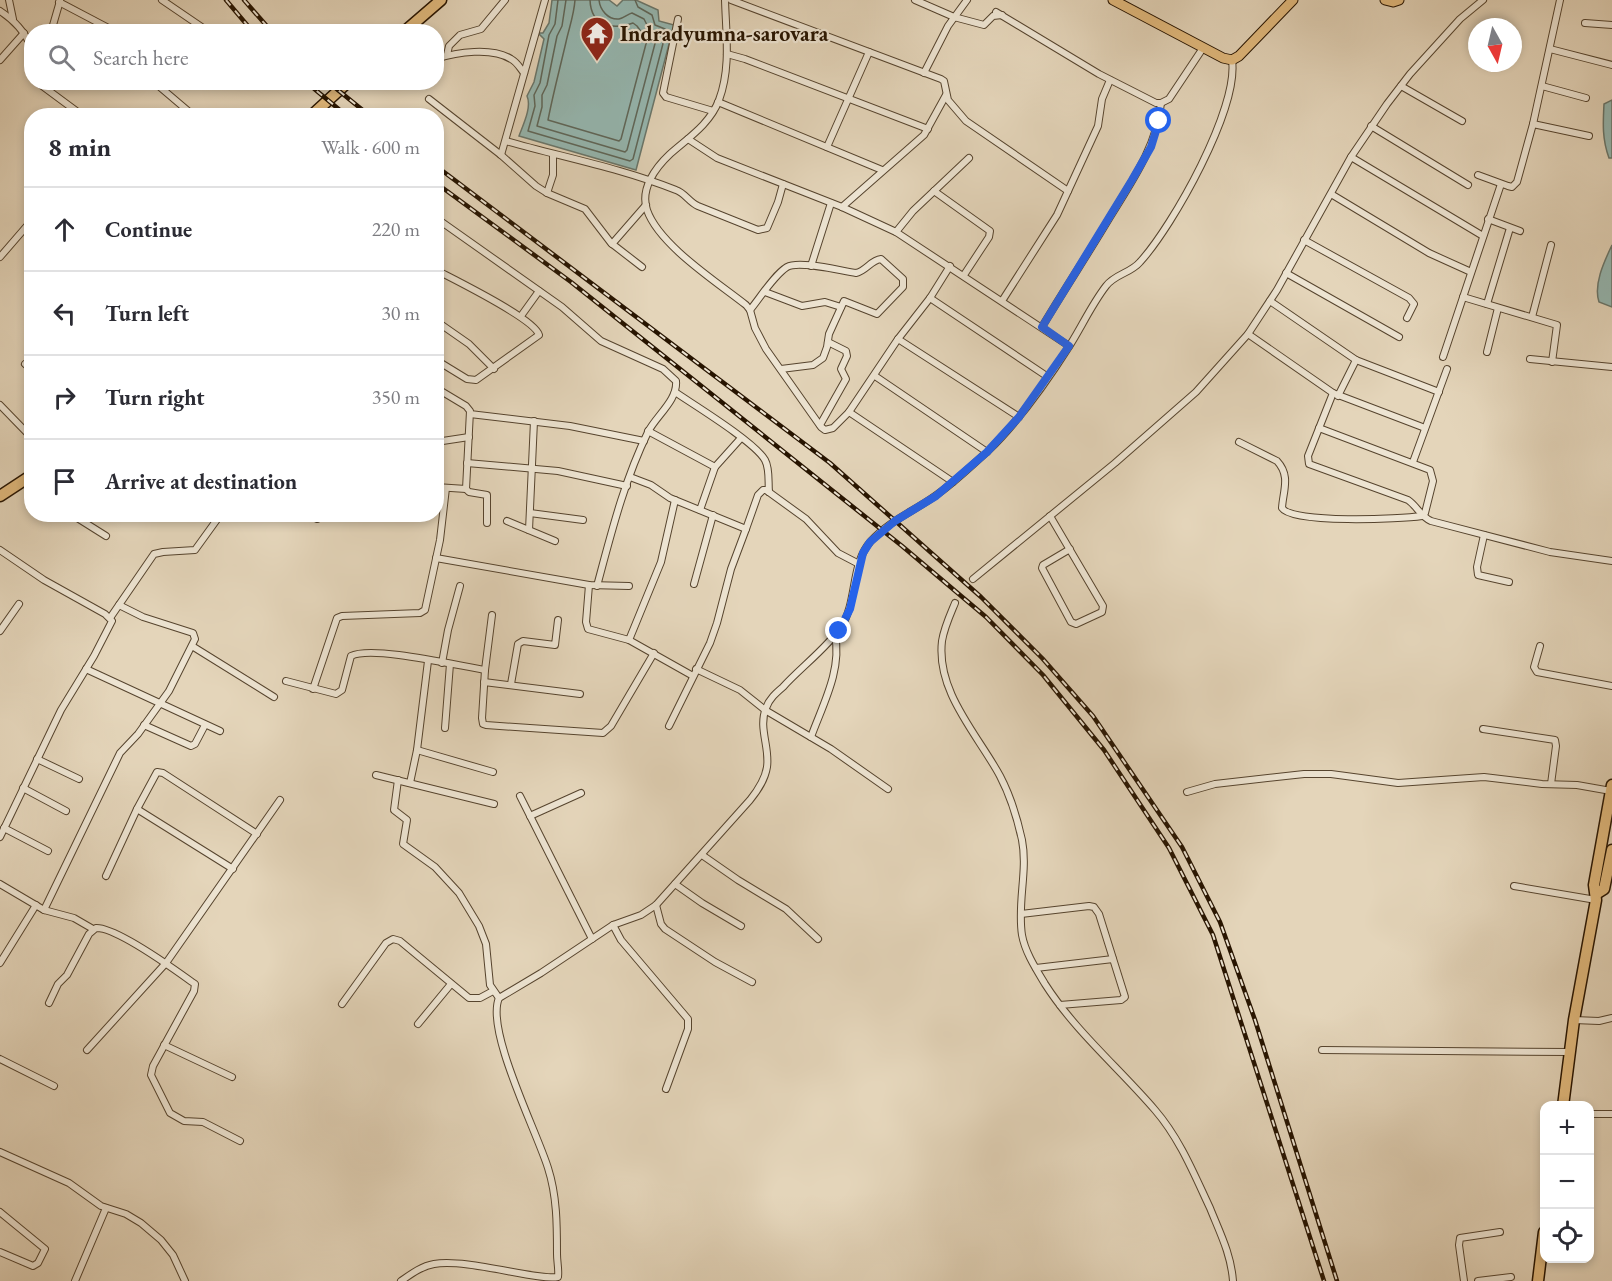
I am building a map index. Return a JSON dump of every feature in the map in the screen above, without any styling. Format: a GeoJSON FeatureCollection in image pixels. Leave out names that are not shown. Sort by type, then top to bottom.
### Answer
{"type":"FeatureCollection","features":[{"type":"Feature","properties":{"kind":"highway"},"geometry":{"type":"LineString","coordinates":[[413,24],[441,0]]}},
{"type":"Feature","properties":{"kind":"highway"},"geometry":{"type":"LineString","coordinates":[[321,108],[340,90]]}},
{"type":"Feature","properties":{"kind":"highway"},"geometry":{"type":"LineString","coordinates":[[0,496],[24,483]]}},
{"type":"Feature","properties":{"kind":"highway"},"geometry":{"type":"LineString","coordinates":[[1564,1101],[1574,1020],[1596,897],[1594,885],[1611,788]]}},
{"type":"Feature","properties":{"kind":"highway"},"geometry":{"type":"LineString","coordinates":[[1596,897],[1609,881],[1612,850]]}},
{"type":"Feature","properties":{"kind":"highway"},"geometry":{"type":"LineString","coordinates":[[1538,1281],[1541,1263]]}},
{"type":"Feature","properties":{"kind":"main road"},"geometry":{"type":"LineString","coordinates":[[1113,0],[1203,48],[1232,60],[1239,56],[1293,0]]}},
{"type":"Feature","properties":{"kind":"main road"},"geometry":{"type":"LineString","coordinates":[[1385,0],[1393,2],[1399,0]]}},
{"type":"Feature","properties":{"kind":"street"},"geometry":{"type":"LineString","coordinates":[[9,0],[13,20]]}},
{"type":"Feature","properties":{"kind":"street"},"geometry":{"type":"LineString","coordinates":[[162,0],[197,24]]}},
{"type":"Feature","properties":{"kind":"street"},"geometry":{"type":"LineString","coordinates":[[447,55],[449,46],[460,35],[481,29],[505,0]]}},
{"type":"Feature","properties":{"kind":"street"},"geometry":{"type":"LineString","coordinates":[[501,155],[544,0]]}},
{"type":"Feature","properties":{"kind":"street"},"geometry":{"type":"LineString","coordinates":[[725,0],[726,72],[718,102],[698,131],[657,167],[646,189],[646,206],[660,232],[675,249],[750,310],[757,334],[825,430],[829,430],[849,412],[950,266]]}},
{"type":"Feature","properties":{"kind":"street"},"geometry":{"type":"LineString","coordinates":[[731,0],[944,81],[945,95],[928,129],[918,141],[842,207]]}},
{"type":"Feature","properties":{"kind":"street"},"geometry":{"type":"LineString","coordinates":[[915,0],[954,17],[984,25],[993,16],[999,14],[1110,80],[1145,99],[1161,104],[1169,99],[1203,48]]}},
{"type":"Feature","properties":{"kind":"street"},"geometry":{"type":"LineString","coordinates":[[924,73],[942,37],[967,0]]}},
{"type":"Feature","properties":{"kind":"street"},"geometry":{"type":"LineString","coordinates":[[973,579],[1115,463],[1196,392],[1248,334],[1270,301],[1351,157],[1371,126],[1401,86],[1460,20],[1483,0]]}},
{"type":"Feature","properties":{"kind":"street"},"geometry":{"type":"LineString","coordinates":[[1478,175],[1512,187],[1517,182],[1542,86],[1560,0]]}},
{"type":"Feature","properties":{"kind":"street"},"geometry":{"type":"LineString","coordinates":[[53,24],[60,1],[102,24]]}},
{"type":"Feature","properties":{"kind":"street"},"geometry":{"type":"LineString","coordinates":[[0,11],[13,20],[24,33],[0,60]]}},
{"type":"Feature","properties":{"kind":"street"},"geometry":{"type":"LineString","coordinates":[[678,19],[663,93],[666,97],[713,111]]}},
{"type":"Feature","properties":{"kind":"street"},"geometry":{"type":"LineString","coordinates":[[1585,23],[1612,25]]}},
{"type":"Feature","properties":{"kind":"street"},"geometry":{"type":"LineString","coordinates":[[1550,49],[1612,65]]}},
{"type":"Feature","properties":{"kind":"street"},"geometry":{"type":"LineString","coordinates":[[444,56],[469,52],[503,55],[515,61],[524,73]]}},
{"type":"Feature","properties":{"kind":"street"},"geometry":{"type":"LineString","coordinates":[[828,147],[869,52]]}},
{"type":"Feature","properties":{"kind":"street"},"geometry":{"type":"LineString","coordinates":[[727,54],[746,58],[928,129]]}},
{"type":"Feature","properties":{"kind":"street"},"geometry":{"type":"LineString","coordinates":[[401,1281],[415,1271],[432,1264],[449,1262],[468,1264],[537,1280],[559,1279],[553,1187],[546,1161],[501,1042],[496,1010],[499,998],[613,925],[641,915],[656,905],[760,787],[767,767],[762,727],[765,710],[771,699],[835,635],[845,621],[850,609],[859,564],[870,542],[902,516],[936,496],[987,452],[1019,417],[1048,377],[1107,285],[1142,261],[1177,212],[1194,181],[1215,132],[1232,82],[1232,60]]}},
{"type":"Feature","properties":{"kind":"street"},"geometry":{"type":"LineString","coordinates":[[1002,301],[1057,215],[1098,126],[1102,99],[1110,80]]}},
{"type":"Feature","properties":{"kind":"street"},"geometry":{"type":"LineString","coordinates":[[1401,86],[1462,121]]}},
{"type":"Feature","properties":{"kind":"street"},"geometry":{"type":"LineString","coordinates":[[1542,86],[1586,98]]}},
{"type":"Feature","properties":{"kind":"street"},"geometry":{"type":"LineString","coordinates":[[48,90],[72,108]]}},
{"type":"Feature","properties":{"kind":"street"},"geometry":{"type":"LineString","coordinates":[[163,90],[185,108]]}},
{"type":"Feature","properties":{"kind":"street"},"geometry":{"type":"LineString","coordinates":[[945,95],[966,121],[1068,190]]}},
{"type":"Feature","properties":{"kind":"street"},"geometry":{"type":"LineString","coordinates":[[429,99],[441,108]]}},
{"type":"Feature","properties":{"kind":"street"},"geometry":{"type":"LineString","coordinates":[[718,102],[882,170]]}},
{"type":"Feature","properties":{"kind":"street"},"geometry":{"type":"LineString","coordinates":[[1042,327],[1151,147],[1159,121],[1161,104]]}},
{"type":"Feature","properties":{"kind":"street"},"geometry":{"type":"LineString","coordinates":[[444,111],[547,193],[585,209],[612,244],[642,267]]}},
{"type":"Feature","properties":{"kind":"street"},"geometry":{"type":"LineString","coordinates":[[1533,124],[1588,136]]}},
{"type":"Feature","properties":{"kind":"street"},"geometry":{"type":"LineString","coordinates":[[1371,126],[1468,184]]}},
{"type":"Feature","properties":{"kind":"street"},"geometry":{"type":"LineString","coordinates":[[688,139],[717,158],[842,207],[896,232],[1069,346]]}},
{"type":"Feature","properties":{"kind":"street"},"geometry":{"type":"LineString","coordinates":[[506,141],[649,180],[682,192],[698,206],[761,230],[767,228],[783,184]]}},
{"type":"Feature","properties":{"kind":"street"},"geometry":{"type":"LineString","coordinates":[[547,193],[552,180],[553,154]]}},
{"type":"Feature","properties":{"kind":"street"},"geometry":{"type":"LineString","coordinates":[[1351,157],[1483,236]]}},
{"type":"Feature","properties":{"kind":"street"},"geometry":{"type":"LineString","coordinates":[[896,232],[913,211],[969,158]]}},
{"type":"Feature","properties":{"kind":"street"},"geometry":{"type":"LineString","coordinates":[[1443,357],[1501,184]]}},
{"type":"Feature","properties":{"kind":"street"},"geometry":{"type":"LineString","coordinates":[[934,191],[990,231],[989,237],[964,275]]}},
{"type":"Feature","properties":{"kind":"street"},"geometry":{"type":"LineString","coordinates":[[1331,194],[1429,253],[1471,273]]}},
{"type":"Feature","properties":{"kind":"street"},"geometry":{"type":"LineString","coordinates":[[811,266],[831,203]]}},
{"type":"Feature","properties":{"kind":"street"},"geometry":{"type":"LineString","coordinates":[[612,244],[646,206]]}},
{"type":"Feature","properties":{"kind":"street"},"geometry":{"type":"LineString","coordinates":[[1488,219],[1520,231]]}},
{"type":"Feature","properties":{"kind":"street"},"geometry":{"type":"LineString","coordinates":[[444,224],[539,291],[601,341],[644,359],[674,377],[675,392],[648,431],[630,477],[593,585],[586,622],[588,629],[629,640],[693,676]]}},
{"type":"Feature","properties":{"kind":"street"},"geometry":{"type":"LineString","coordinates":[[1487,304],[1510,228]]}},
{"type":"Feature","properties":{"kind":"street"},"geometry":{"type":"LineString","coordinates":[[0,256],[24,229]]}},
{"type":"Feature","properties":{"kind":"street"},"geometry":{"type":"LineString","coordinates":[[1304,240],[1409,298],[1414,304],[1407,318]]}},
{"type":"Feature","properties":{"kind":"street"},"geometry":{"type":"LineString","coordinates":[[1532,317],[1551,245]]}},
{"type":"Feature","properties":{"kind":"street"},"geometry":{"type":"LineString","coordinates":[[750,310],[785,268],[797,264],[856,273],[881,259],[904,282],[903,287],[877,314],[846,300],[841,307],[826,353],[818,362],[781,369]]}},
{"type":"Feature","properties":{"kind":"street"},"geometry":{"type":"LineString","coordinates":[[1286,273],[1399,338]]}},
{"type":"Feature","properties":{"kind":"street"},"geometry":{"type":"LineString","coordinates":[[444,274],[520,316],[537,329],[539,335],[480,379],[472,380],[444,364]]}},
{"type":"Feature","properties":{"kind":"street"},"geometry":{"type":"LineString","coordinates":[[520,316],[539,291]]}},
{"type":"Feature","properties":{"kind":"street"},"geometry":{"type":"LineString","coordinates":[[765,292],[802,306],[825,302],[841,307]]}},
{"type":"Feature","properties":{"kind":"street"},"geometry":{"type":"LineString","coordinates":[[1463,297],[1557,325],[1552,362]]}},
{"type":"Feature","properties":{"kind":"street"},"geometry":{"type":"LineString","coordinates":[[930,298],[1048,377]]}},
{"type":"Feature","properties":{"kind":"street"},"geometry":{"type":"LineString","coordinates":[[1270,301],[1356,360],[1439,392]]}},
{"type":"Feature","properties":{"kind":"street"},"geometry":{"type":"LineString","coordinates":[[1487,352],[1498,308]]}},
{"type":"Feature","properties":{"kind":"street"},"geometry":{"type":"LineString","coordinates":[[444,326],[470,344],[494,369]]}},
{"type":"Feature","properties":{"kind":"street"},"geometry":{"type":"LineString","coordinates":[[1248,334],[1336,395],[1425,428]]}},
{"type":"Feature","properties":{"kind":"street"},"geometry":{"type":"LineString","coordinates":[[898,339],[1019,417]]}},
{"type":"Feature","properties":{"kind":"street"},"geometry":{"type":"LineString","coordinates":[[820,425],[846,379],[841,369],[847,356],[846,351],[828,342]]}},
{"type":"Feature","properties":{"kind":"street"},"geometry":{"type":"LineString","coordinates":[[1530,359],[1612,367]]}},
{"type":"Feature","properties":{"kind":"street"},"geometry":{"type":"LineString","coordinates":[[1356,360],[1319,428],[1308,456],[1309,464],[1408,500],[1422,516],[1431,521],[1550,552],[1612,561]]}},
{"type":"Feature","properties":{"kind":"street"},"geometry":{"type":"LineString","coordinates":[[1413,462],[1447,369]]}},
{"type":"Feature","properties":{"kind":"street"},"geometry":{"type":"LineString","coordinates":[[874,376],[987,452]]}},
{"type":"Feature","properties":{"kind":"street"},"geometry":{"type":"LineString","coordinates":[[675,392],[741,438],[766,460],[769,492]]}},
{"type":"Feature","properties":{"kind":"street"},"geometry":{"type":"LineString","coordinates":[[444,393],[466,406],[470,414],[466,489]]}},
{"type":"Feature","properties":{"kind":"street"},"geometry":{"type":"LineString","coordinates":[[0,405],[24,430]]}},
{"type":"Feature","properties":{"kind":"street"},"geometry":{"type":"LineString","coordinates":[[849,412],[953,482]]}},
{"type":"Feature","properties":{"kind":"street"},"geometry":{"type":"LineString","coordinates":[[470,414],[570,426],[644,441]]}},
{"type":"Feature","properties":{"kind":"street"},"geometry":{"type":"LineString","coordinates":[[529,530],[534,421]]}},
{"type":"Feature","properties":{"kind":"street"},"geometry":{"type":"LineString","coordinates":[[1319,428],[1425,466],[1430,470],[1433,481],[1427,507],[1422,516]]}},
{"type":"Feature","properties":{"kind":"street"},"geometry":{"type":"LineString","coordinates":[[648,431],[715,467]]}},
{"type":"Feature","properties":{"kind":"street"},"geometry":{"type":"LineString","coordinates":[[444,441],[469,437]]}},
{"type":"Feature","properties":{"kind":"street"},"geometry":{"type":"LineString","coordinates":[[700,510],[715,467],[741,438]]}},
{"type":"Feature","properties":{"kind":"street"},"geometry":{"type":"LineString","coordinates":[[1239,442],[1277,461],[1282,466],[1286,485],[1282,508],[1287,514],[1324,519],[1400,519],[1422,516]]}},
{"type":"Feature","properties":{"kind":"street"},"geometry":{"type":"LineString","coordinates":[[467,463],[586,476],[627,486]]}},
{"type":"Feature","properties":{"kind":"street"},"geometry":{"type":"LineString","coordinates":[[630,477],[651,485],[675,500],[747,528]]}},
{"type":"Feature","properties":{"kind":"street"},"geometry":{"type":"LineString","coordinates":[[444,502],[446,488],[466,489],[469,492],[487,495],[487,523]]}},
{"type":"Feature","properties":{"kind":"street"},"geometry":{"type":"LineString","coordinates":[[669,726],[717,623],[731,569],[760,492],[763,490],[769,492],[806,519],[838,553],[859,564]]}},
{"type":"Feature","properties":{"kind":"street"},"geometry":{"type":"LineString","coordinates":[[629,640],[661,562],[675,500]]}},
{"type":"Feature","properties":{"kind":"street"},"geometry":{"type":"LineString","coordinates":[[530,513],[584,520]]}},
{"type":"Feature","properties":{"kind":"street"},"geometry":{"type":"LineString","coordinates":[[694,584],[713,515]]}},
{"type":"Feature","properties":{"kind":"street"},"geometry":{"type":"LineString","coordinates":[[1050,516],[1070,549],[1102,606],[1101,612],[1076,624],[1071,622],[1042,568],[1043,565],[1070,549]]}},
{"type":"Feature","properties":{"kind":"street"},"geometry":{"type":"LineString","coordinates":[[507,521],[555,541]]}},
{"type":"Feature","properties":{"kind":"street"},"geometry":{"type":"LineString","coordinates":[[84,522],[106,536]]}},
{"type":"Feature","properties":{"kind":"street"},"geometry":{"type":"LineString","coordinates":[[0,837],[4,823],[61,710],[109,629],[112,621],[110,618],[154,554],[195,550],[215,522]]}},
{"type":"Feature","properties":{"kind":"street"},"geometry":{"type":"LineString","coordinates":[[312,688],[337,618],[423,612],[426,608],[441,522]]}},
{"type":"Feature","properties":{"kind":"street"},"geometry":{"type":"LineString","coordinates":[[1484,535],[1477,567],[1478,575],[1509,582]]}},
{"type":"Feature","properties":{"kind":"street"},"geometry":{"type":"LineString","coordinates":[[0,550],[44,580],[110,618]]}},
{"type":"Feature","properties":{"kind":"street"},"geometry":{"type":"LineString","coordinates":[[436,558],[593,585],[629,586]]}},
{"type":"Feature","properties":{"kind":"street"},"geometry":{"type":"LineString","coordinates":[[445,728],[448,630],[460,586]]}},
{"type":"Feature","properties":{"kind":"street"},"geometry":{"type":"LineString","coordinates":[[955,603],[945,626],[942,641],[943,663],[955,702],[1011,798],[1024,854],[1021,914],[1025,946],[1060,1005],[1154,1109],[1182,1146],[1229,1252],[1233,1281]]}},
{"type":"Feature","properties":{"kind":"street"},"geometry":{"type":"LineString","coordinates":[[0,631],[19,604]]}},
{"type":"Feature","properties":{"kind":"street"},"geometry":{"type":"LineString","coordinates":[[44,910],[120,753],[160,705],[196,637],[193,633],[137,615],[119,605]]}},
{"type":"Feature","properties":{"kind":"street"},"geometry":{"type":"LineString","coordinates":[[492,615],[484,682],[483,724],[603,733],[611,726],[654,653]]}},
{"type":"Feature","properties":{"kind":"street"},"geometry":{"type":"LineString","coordinates":[[511,684],[518,644],[523,641],[555,645],[558,620]]}},
{"type":"Feature","properties":{"kind":"street"},"geometry":{"type":"LineString","coordinates":[[811,737],[834,676],[837,655],[835,635]]}},
{"type":"Feature","properties":{"kind":"street"},"geometry":{"type":"LineString","coordinates":[[192,646],[274,697]]}},
{"type":"Feature","properties":{"kind":"street"},"geometry":{"type":"LineString","coordinates":[[1540,646],[1534,667],[1537,672],[1612,686]]}},
{"type":"Feature","properties":{"kind":"street"},"geometry":{"type":"LineString","coordinates":[[286,681],[332,694],[339,693],[354,654],[376,653],[485,670]]}},
{"type":"Feature","properties":{"kind":"street"},"geometry":{"type":"LineString","coordinates":[[410,783],[417,750],[428,660]]}},
{"type":"Feature","properties":{"kind":"street"},"geometry":{"type":"LineString","coordinates":[[86,669],[220,731]]}},
{"type":"Feature","properties":{"kind":"street"},"geometry":{"type":"LineString","coordinates":[[696,669],[740,690],[765,710],[858,767],[888,789]]}},
{"type":"Feature","properties":{"kind":"street"},"geometry":{"type":"LineString","coordinates":[[484,682],[580,693]]}},
{"type":"Feature","properties":{"kind":"street"},"geometry":{"type":"LineString","coordinates":[[144,725],[191,746],[195,744],[205,724]]}},
{"type":"Feature","properties":{"kind":"street"},"geometry":{"type":"LineString","coordinates":[[1483,729],[1555,740],[1551,784]]}},
{"type":"Feature","properties":{"kind":"street"},"geometry":{"type":"LineString","coordinates":[[417,750],[493,772]]}},
{"type":"Feature","properties":{"kind":"street"},"geometry":{"type":"LineString","coordinates":[[37,759],[79,779]]}},
{"type":"Feature","properties":{"kind":"street"},"geometry":{"type":"LineString","coordinates":[[106,876],[154,774],[160,772],[257,834]]}},
{"type":"Feature","properties":{"kind":"street"},"geometry":{"type":"LineString","coordinates":[[1187,792],[1215,784],[1304,774],[1331,774],[1398,783],[1469,777],[1500,778],[1611,788]]}},
{"type":"Feature","properties":{"kind":"street"},"geometry":{"type":"LineString","coordinates":[[376,775],[494,804]]}},
{"type":"Feature","properties":{"kind":"street"},"geometry":{"type":"LineString","coordinates":[[398,780],[393,805],[396,813],[407,820],[403,844],[435,867],[459,893],[486,944],[488,976],[493,991],[499,998]]}},
{"type":"Feature","properties":{"kind":"street"},"geometry":{"type":"LineString","coordinates":[[23,788],[66,811]]}},
{"type":"Feature","properties":{"kind":"street"},"geometry":{"type":"LineString","coordinates":[[530,816],[581,793]]}},
{"type":"Feature","properties":{"kind":"street"},"geometry":{"type":"LineString","coordinates":[[520,796],[592,939]]}},
{"type":"Feature","properties":{"kind":"street"},"geometry":{"type":"LineString","coordinates":[[87,1050],[165,963],[280,800]]}},
{"type":"Feature","properties":{"kind":"street"},"geometry":{"type":"LineString","coordinates":[[137,809],[232,869]]}},
{"type":"Feature","properties":{"kind":"street"},"geometry":{"type":"LineString","coordinates":[[4,823],[48,851]]}},
{"type":"Feature","properties":{"kind":"street"},"geometry":{"type":"LineString","coordinates":[[702,855],[786,909],[818,939]]}},
{"type":"Feature","properties":{"kind":"street"},"geometry":{"type":"LineString","coordinates":[[0,884],[44,910],[74,918],[93,929],[105,928],[165,963],[192,982],[195,988],[153,1066],[152,1075],[170,1113],[184,1121],[202,1122],[240,1141]]}},
{"type":"Feature","properties":{"kind":"street"},"geometry":{"type":"LineString","coordinates":[[675,884],[741,926]]}},
{"type":"Feature","properties":{"kind":"street"},"geometry":{"type":"LineString","coordinates":[[1514,886],[1596,897]]}},
{"type":"Feature","properties":{"kind":"street"},"geometry":{"type":"LineString","coordinates":[[0,963],[36,905]]}},
{"type":"Feature","properties":{"kind":"street"},"geometry":{"type":"LineString","coordinates":[[656,905],[661,924],[665,929],[715,962],[752,982]]}},
{"type":"Feature","properties":{"kind":"street"},"geometry":{"type":"LineString","coordinates":[[1021,914],[1094,907],[1099,914],[1124,994],[1123,999],[1060,1005]]}},
{"type":"Feature","properties":{"kind":"street"},"geometry":{"type":"LineString","coordinates":[[613,925],[621,940],[688,1019],[688,1029],[666,1089]]}},
{"type":"Feature","properties":{"kind":"street"},"geometry":{"type":"LineString","coordinates":[[49,1003],[58,984],[67,975],[93,929]]}},
{"type":"Feature","properties":{"kind":"street"},"geometry":{"type":"LineString","coordinates":[[342,1004],[386,944],[393,939],[400,941],[469,998],[485,996],[493,991]]}},
{"type":"Feature","properties":{"kind":"street"},"geometry":{"type":"LineString","coordinates":[[1036,968],[1113,958]]}},
{"type":"Feature","properties":{"kind":"street"},"geometry":{"type":"LineString","coordinates":[[418,1024],[451,984]]}},
{"type":"Feature","properties":{"kind":"street"},"geometry":{"type":"LineString","coordinates":[[1574,1020],[1599,1021],[1612,1018]]}},
{"type":"Feature","properties":{"kind":"street"},"geometry":{"type":"LineString","coordinates":[[164,1045],[232,1077]]}},
{"type":"Feature","properties":{"kind":"street"},"geometry":{"type":"LineString","coordinates":[[1322,1050],[1570,1052]]}},
{"type":"Feature","properties":{"kind":"street"},"geometry":{"type":"LineString","coordinates":[[0,1059],[54,1086]]}},
{"type":"Feature","properties":{"kind":"street"},"geometry":{"type":"LineString","coordinates":[[1594,1114],[1612,1114]]}},
{"type":"Feature","properties":{"kind":"street"},"geometry":{"type":"LineString","coordinates":[[0,1152],[69,1183],[106,1208],[126,1214],[141,1223],[161,1240],[173,1255],[185,1281]]}},
{"type":"Feature","properties":{"kind":"street"},"geometry":{"type":"LineString","coordinates":[[75,1281],[106,1208]]}},
{"type":"Feature","properties":{"kind":"street"},"geometry":{"type":"LineString","coordinates":[[0,1212],[45,1250],[38,1263],[33,1266],[0,1252]]}},
{"type":"Feature","properties":{"kind":"street"},"geometry":{"type":"LineString","coordinates":[[1464,1281],[1460,1238],[1500,1232]]}},
{"type":"Feature","properties":{"kind":"street"},"geometry":{"type":"LineString","coordinates":[[1478,1281],[1510,1277]]}},
{"type":"Feature","properties":{"kind":"water"},"geometry":{"type":"Polygon","coordinates":[[[552,0],[609,0],[617,6],[623,0],[636,0],[658,10],[659,21],[674,25],[636,170],[519,136],[528,111],[527,96],[534,82],[544,39],[538,33],[543,33],[549,23],[552,0]]]}},
{"type":"Feature","properties":{"kind":"water"},"geometry":{"type":"Polygon","coordinates":[[[1612,100],[1612,158],[1609,158],[1604,138],[1604,104],[1612,100]]]}},
{"type":"Feature","properties":{"kind":"water"},"geometry":{"type":"Polygon","coordinates":[[[1612,245],[1612,307],[1599,302],[1598,288],[1601,272],[1612,245]]]}},
{"type":"Feature","properties":{"kind":"railway"},"geometry":{"type":"LineString","coordinates":[[226,0],[246,24]]}},
{"type":"Feature","properties":{"kind":"railway"},"geometry":{"type":"LineString","coordinates":[[244,0],[265,24]]}},
{"type":"Feature","properties":{"kind":"railway"},"geometry":{"type":"LineString","coordinates":[[316,90],[337,108]]}},
{"type":"Feature","properties":{"kind":"railway"},"geometry":{"type":"LineString","coordinates":[[338,90],[360,108]]}},
{"type":"Feature","properties":{"kind":"railway"},"geometry":{"type":"LineString","coordinates":[[444,172],[830,463],[981,597],[1042,658],[1093,716],[1182,847],[1220,922],[1255,1020],[1337,1281]]}},
{"type":"Feature","properties":{"kind":"railway"},"geometry":{"type":"LineString","coordinates":[[444,189],[571,282],[902,546],[986,617],[1043,675],[1104,750],[1169,848],[1213,935],[1324,1281]]}},
{"type":"Feature","properties":{"kind":"place","name":"Indradyumna-sarovara"},"geometry":{"type":"Point","coordinates":[597,62]}},
{"type":"Feature","properties":{"kind":"route"},"geometry":{"type":"LineString","coordinates":[[839,631],[850,609],[858,568],[870,542],[895,521],[936,496],[987,452],[1019,417],[1069,346],[1042,327],[1151,147],[1159,121]]}}]}
